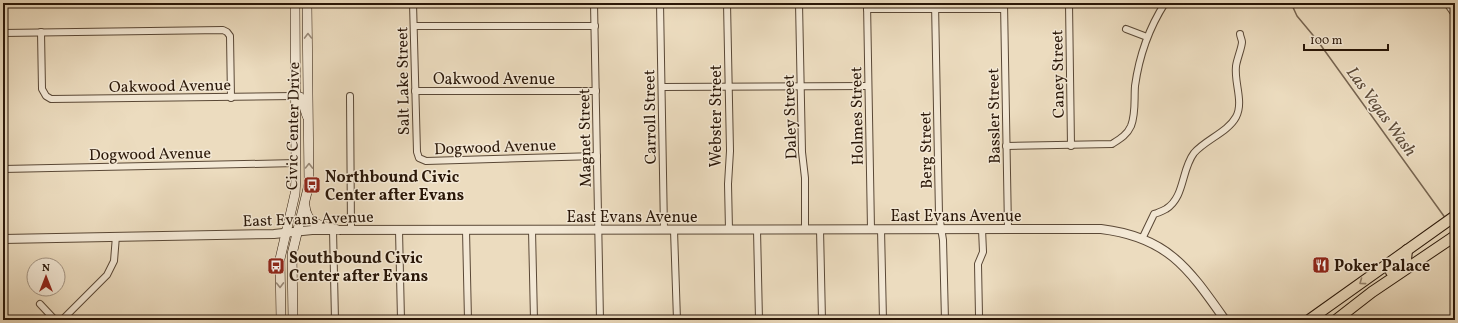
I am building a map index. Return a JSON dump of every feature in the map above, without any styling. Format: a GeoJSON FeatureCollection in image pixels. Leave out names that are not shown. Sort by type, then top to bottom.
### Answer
{"type":"FeatureCollection","features":[{"type":"Feature","properties":{"kind":"main road","name":"Civic Center Drive"},"geometry":{"type":"LineString","coordinates":[[281,320],[280,259],[285,232],[296,190],[295,3]]}},
{"type":"Feature","properties":{"kind":"main road","name":"Civic Center Drive"},"geometry":{"type":"LineString","coordinates":[[293,320],[291,267],[293,248],[309,184],[307,3]]}},
{"type":"Feature","properties":{"kind":"main road"},"geometry":{"type":"LineString","coordinates":[[295,96],[300,97],[302,100],[309,121]]}},
{"type":"Feature","properties":{"kind":"main road"},"geometry":{"type":"LineString","coordinates":[[306,197],[306,212],[308,219],[312,222],[335,230]]}},
{"type":"Feature","properties":{"kind":"main road"},"geometry":{"type":"LineString","coordinates":[[1309,320],[1455,216]]}},
{"type":"Feature","properties":{"kind":"main road"},"geometry":{"type":"LineString","coordinates":[[1336,320],[1372,292],[1451,239]]}},
{"type":"Feature","properties":{"kind":"main road"},"geometry":{"type":"LineString","coordinates":[[1372,292],[1381,280],[1406,260],[1407,250]]}},
{"type":"Feature","properties":{"kind":"street","name":"Salt Lake Street"},"geometry":{"type":"LineString","coordinates":[[413,3],[417,152],[419,158]]}},
{"type":"Feature","properties":{"kind":"street","name":"Magnet Street"},"geometry":{"type":"LineString","coordinates":[[594,3],[600,320]]}},
{"type":"Feature","properties":{"kind":"street","name":"Carroll Street"},"geometry":{"type":"LineString","coordinates":[[660,3],[664,230]]}},
{"type":"Feature","properties":{"kind":"street","name":"Webster Street"},"geometry":{"type":"LineString","coordinates":[[727,3],[730,151],[728,230]]}},
{"type":"Feature","properties":{"kind":"street","name":"Daley Street"},"geometry":{"type":"LineString","coordinates":[[799,3],[802,152],[805,178],[806,230]]}},
{"type":"Feature","properties":{"kind":"street","name":"Caney Street"},"geometry":{"type":"LineString","coordinates":[[1069,3],[1071,146]]}},
{"type":"Feature","properties":{"kind":"street"},"geometry":{"type":"LineString","coordinates":[[1006,146],[1071,146],[1112,144],[1127,134],[1133,117],[1135,86],[1147,37],[1158,13],[1165,3]]}},
{"type":"Feature","properties":{"kind":"street"},"geometry":{"type":"LineString","coordinates":[[1448,3],[1455,13]]}},
{"type":"Feature","properties":{"kind":"street"},"geometry":{"type":"LineString","coordinates":[[867,6],[1004,6]]}},
{"type":"Feature","properties":{"kind":"street","name":"Holmes Street"},"geometry":{"type":"LineString","coordinates":[[867,6],[871,230]]}},
{"type":"Feature","properties":{"kind":"street","name":"Berg Street"},"geometry":{"type":"LineString","coordinates":[[935,6],[939,215],[943,240],[945,320]]}},
{"type":"Feature","properties":{"kind":"street","name":"Bassler Street"},"geometry":{"type":"LineString","coordinates":[[1004,6],[1008,229]]}},
{"type":"Feature","properties":{"kind":"street"},"geometry":{"type":"LineString","coordinates":[[414,26],[595,26]]}},
{"type":"Feature","properties":{"kind":"street"},"geometry":{"type":"LineString","coordinates":[[1126,29],[1147,37]]}},
{"type":"Feature","properties":{"kind":"street"},"geometry":{"type":"LineString","coordinates":[[3,33],[223,30],[228,32],[230,36],[231,98]]}},
{"type":"Feature","properties":{"kind":"street","name":"Oakwood Avenue"},"geometry":{"type":"LineString","coordinates":[[41,32],[42,89],[46,96],[51,99],[231,98],[295,96]]}},
{"type":"Feature","properties":{"kind":"street"},"geometry":{"type":"LineString","coordinates":[[1142,239],[1154,214],[1166,209],[1174,202],[1182,186],[1187,165],[1194,154],[1203,144],[1228,126],[1236,118],[1239,106],[1236,68],[1242,43],[1240,34]]}},
{"type":"Feature","properties":{"kind":"street"},"geometry":{"type":"LineString","coordinates":[[662,87],[868,86]]}},
{"type":"Feature","properties":{"kind":"street","name":"Oakwood Avenue"},"geometry":{"type":"LineString","coordinates":[[415,91],[596,90]]}},
{"type":"Feature","properties":{"kind":"street"},"geometry":{"type":"LineString","coordinates":[[350,96],[351,230]]}},
{"type":"Feature","properties":{"kind":"street","name":"Dogwood Avenue"},"geometry":{"type":"LineString","coordinates":[[419,158],[426,161],[597,156]]}},
{"type":"Feature","properties":{"kind":"street","name":"Dogwood Avenue"},"geometry":{"type":"LineString","coordinates":[[3,169],[297,163]]}},
{"type":"Feature","properties":{"kind":"street"},"geometry":{"type":"LineString","coordinates":[[881,229],[883,320]]}},
{"type":"Feature","properties":{"kind":"street"},"geometry":{"type":"LineString","coordinates":[[979,316],[978,264],[982,252],[982,229]]}},
{"type":"Feature","properties":{"kind":"street","name":"East Evans Avenue"},"geometry":{"type":"LineString","coordinates":[[3,239],[335,230],[1100,229],[1115,231],[1142,239],[1159,247],[1182,264],[1197,281],[1225,320]]}},
{"type":"Feature","properties":{"kind":"street"},"geometry":{"type":"LineString","coordinates":[[335,230],[335,320]]}},
{"type":"Feature","properties":{"kind":"street"},"geometry":{"type":"LineString","coordinates":[[399,230],[401,320]]}},
{"type":"Feature","properties":{"kind":"street"},"geometry":{"type":"LineString","coordinates":[[466,230],[468,320]]}},
{"type":"Feature","properties":{"kind":"street"},"geometry":{"type":"LineString","coordinates":[[532,230],[534,320]]}},
{"type":"Feature","properties":{"kind":"street"},"geometry":{"type":"LineString","coordinates":[[674,230],[677,320]]}},
{"type":"Feature","properties":{"kind":"street"},"geometry":{"type":"LineString","coordinates":[[757,230],[759,320]]}},
{"type":"Feature","properties":{"kind":"street"},"geometry":{"type":"LineString","coordinates":[[820,230],[822,320]]}},
{"type":"Feature","properties":{"kind":"street"},"geometry":{"type":"LineString","coordinates":[[62,320],[107,275],[114,260],[116,236]]}},
{"type":"Feature","properties":{"kind":"street"},"geometry":{"type":"LineString","coordinates":[[40,304],[55,320]]}},
{"type":"Feature","properties":{"kind":"waterway","name":"Las Vegas Wash"},"geometry":{"type":"LineString","coordinates":[[1291,3],[1297,16],[1317,40],[1446,219]]}},
{"type":"Feature","properties":{"kind":"waterway","name":"Las Vegas Wash"},"geometry":{"type":"LineString","coordinates":[[1451,225],[1455,231]]}},
{"type":"Feature","properties":{"kind":"place","name":"Northbound Civic Center after Evans"},"geometry":{"type":"Point","coordinates":[312,185]}},
{"type":"Feature","properties":{"kind":"place","name":"Poker Palace"},"geometry":{"type":"Point","coordinates":[1321,265]}},
{"type":"Feature","properties":{"kind":"place","name":"Southbound Civic Center after Evans"},"geometry":{"type":"Point","coordinates":[276,266]}}]}
